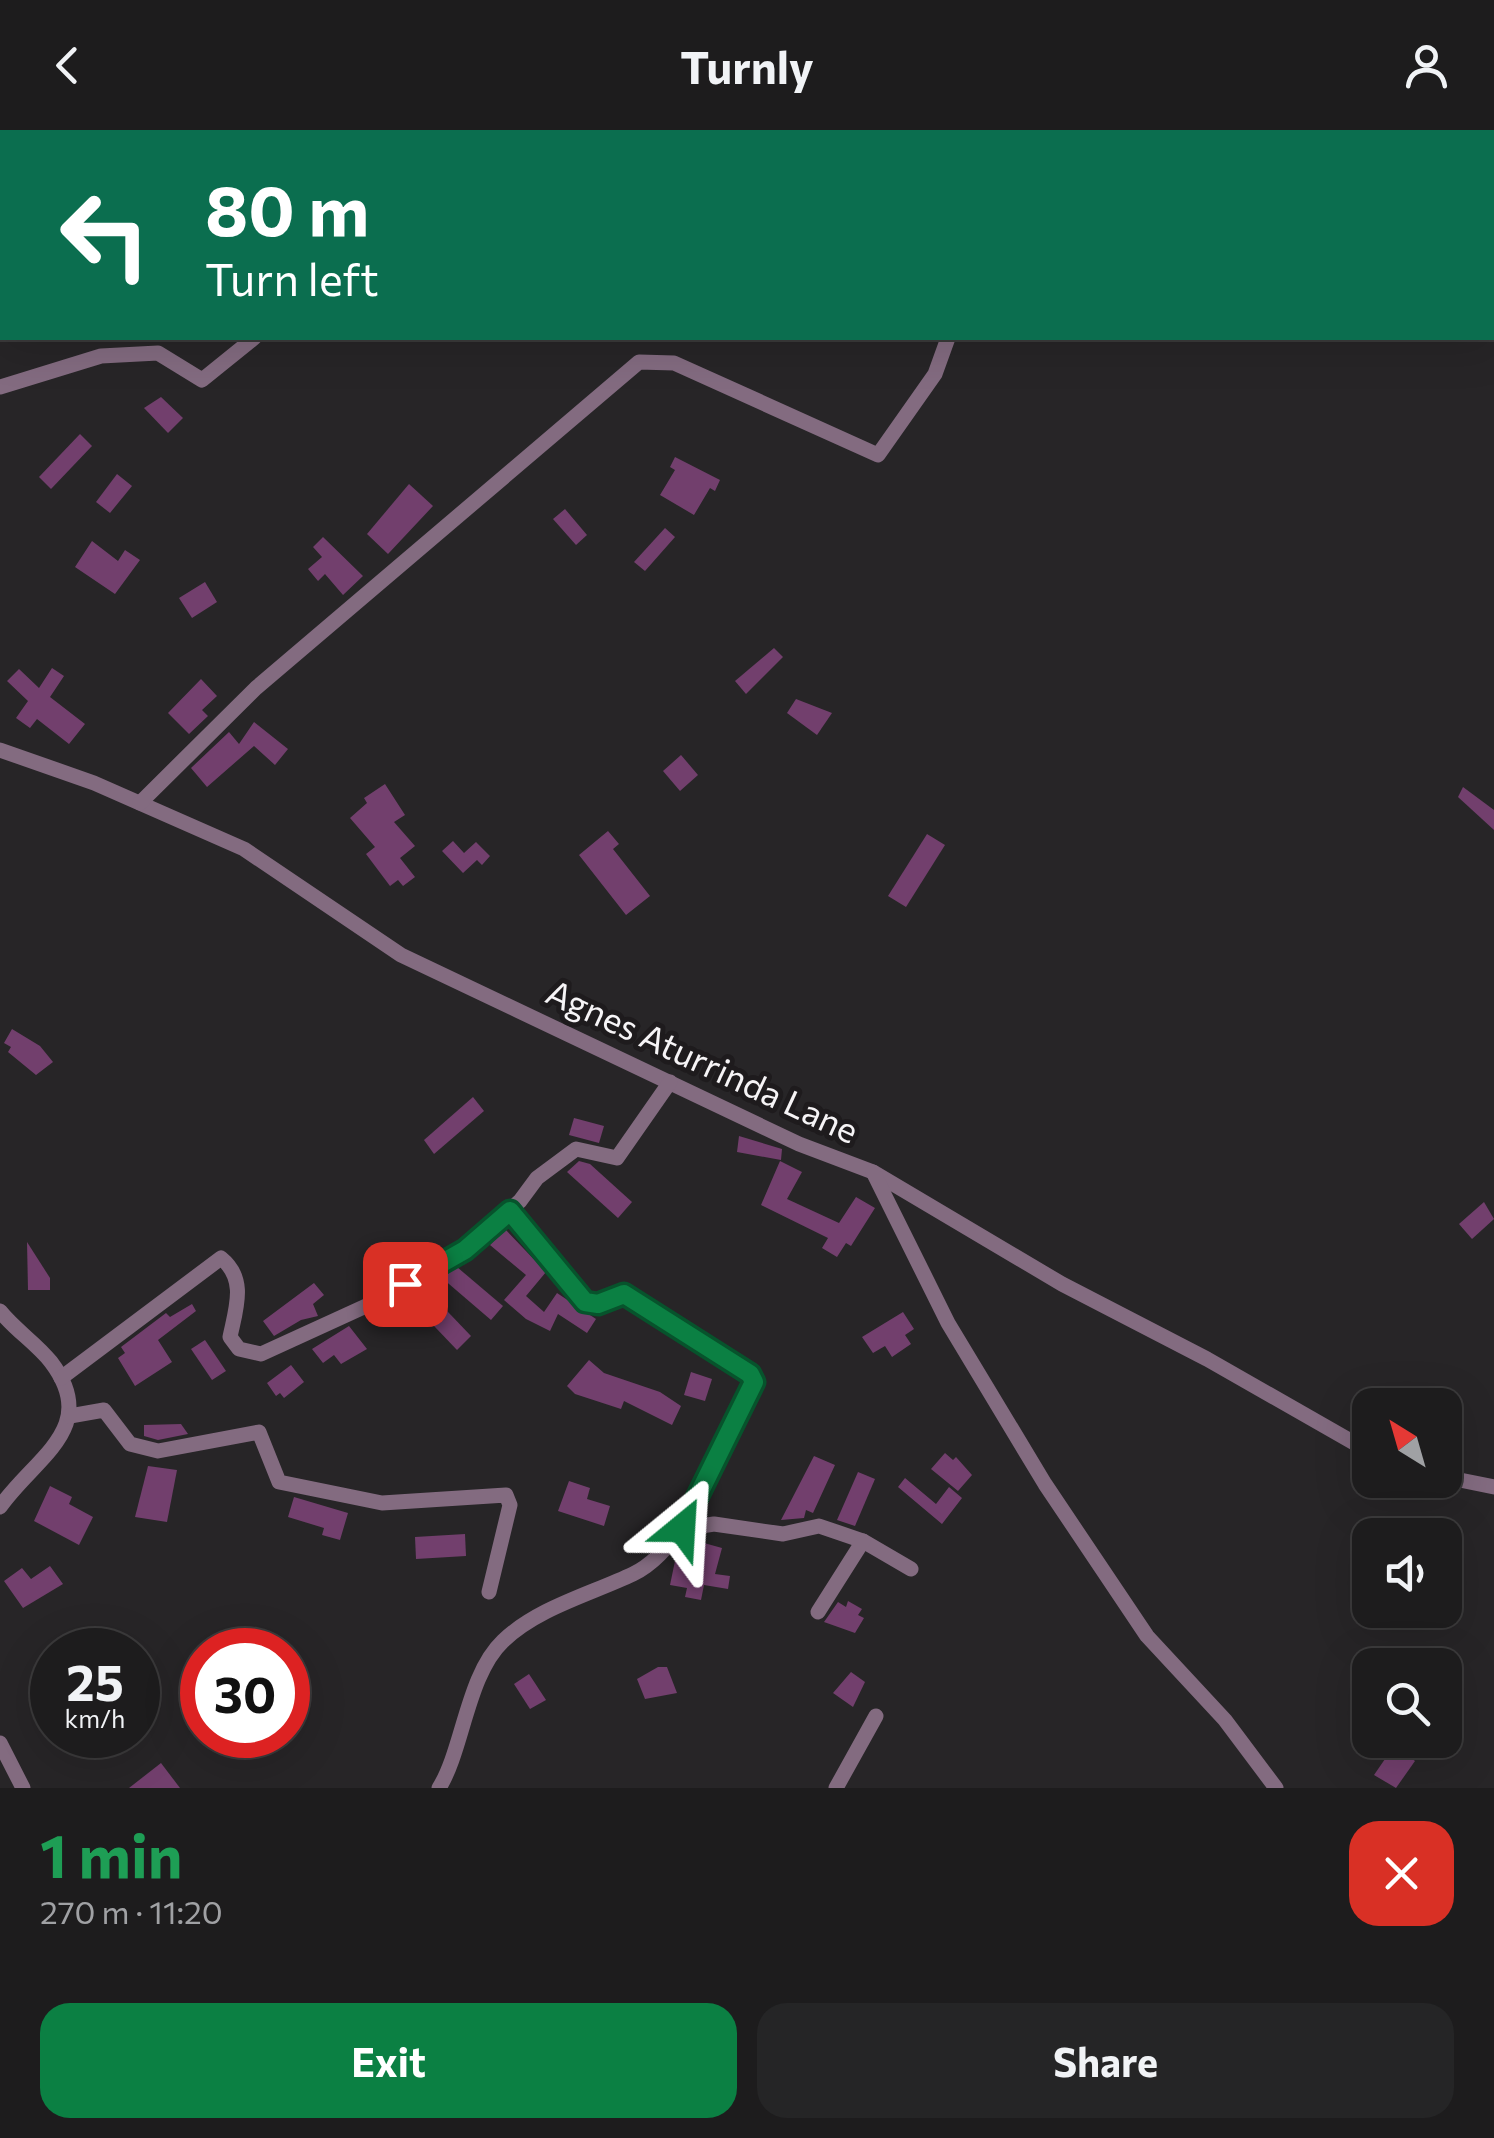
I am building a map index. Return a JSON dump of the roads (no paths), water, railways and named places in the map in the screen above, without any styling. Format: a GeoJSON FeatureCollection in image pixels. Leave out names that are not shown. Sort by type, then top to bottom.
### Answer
{"type":"FeatureCollection","features":[{"type":"Feature","properties":{"kind":"street"},"geometry":{"type":"LineString","coordinates":[[0,387],[101,356],[158,352],[202,380],[252,340]]}},
{"type":"Feature","properties":{"kind":"street"},"geometry":{"type":"LineString","coordinates":[[140,803],[256,688],[639,362],[674,363],[878,455],[935,374],[947,340]]}},
{"type":"Feature","properties":{"kind":"street","name":"Agnes Aturrinda Lane"},"geometry":{"type":"LineString","coordinates":[[0,750],[140,803],[244,849],[401,954],[799,1144],[873,1172],[1062,1284],[1352,1442]]}},
{"type":"Feature","properties":{"kind":"street"},"geometry":{"type":"LineString","coordinates":[[61,1378],[221,1258],[234,1268],[239,1287],[230,1337],[239,1350],[261,1354],[366,1306],[465,1250],[510,1211],[538,1178],[576,1148],[617,1158],[670,1082]]}},
{"type":"Feature","properties":{"kind":"street"},"geometry":{"type":"LineString","coordinates":[[873,1172],[948,1322],[1045,1484],[1147,1636],[1224,1720],[1276,1788]]}},
{"type":"Feature","properties":{"kind":"street"},"geometry":{"type":"LineString","coordinates":[[448,1785],[466,1709],[501,1642],[591,1590],[637,1572],[682,1528],[754,1382],[750,1374],[624,1294],[598,1304],[585,1302],[510,1211]]}},
{"type":"Feature","properties":{"kind":"street"},"geometry":{"type":"LineString","coordinates":[[0,1312],[61,1378],[71,1402],[70,1416],[57,1441],[0,1507]]}},
{"type":"Feature","properties":{"kind":"street"},"geometry":{"type":"LineString","coordinates":[[70,1416],[104,1410],[130,1444],[158,1451],[259,1432],[278,1482],[344,1498],[382,1503],[506,1495],[510,1505],[489,1592]]}},
{"type":"Feature","properties":{"kind":"street"},"geometry":{"type":"LineString","coordinates":[[1462,1480],[1494,1486]]}},
{"type":"Feature","properties":{"kind":"street"},"geometry":{"type":"LineString","coordinates":[[682,1528],[714,1524],[784,1534],[819,1526],[863,1541],[911,1568]]}},
{"type":"Feature","properties":{"kind":"street"},"geometry":{"type":"LineString","coordinates":[[818,1612],[863,1541]]}},
{"type":"Feature","properties":{"kind":"street"},"geometry":{"type":"LineString","coordinates":[[836,1788],[876,1716]]}},
{"type":"Feature","properties":{"kind":"street"},"geometry":{"type":"LineString","coordinates":[[0,1744],[23,1788]]}}]}
